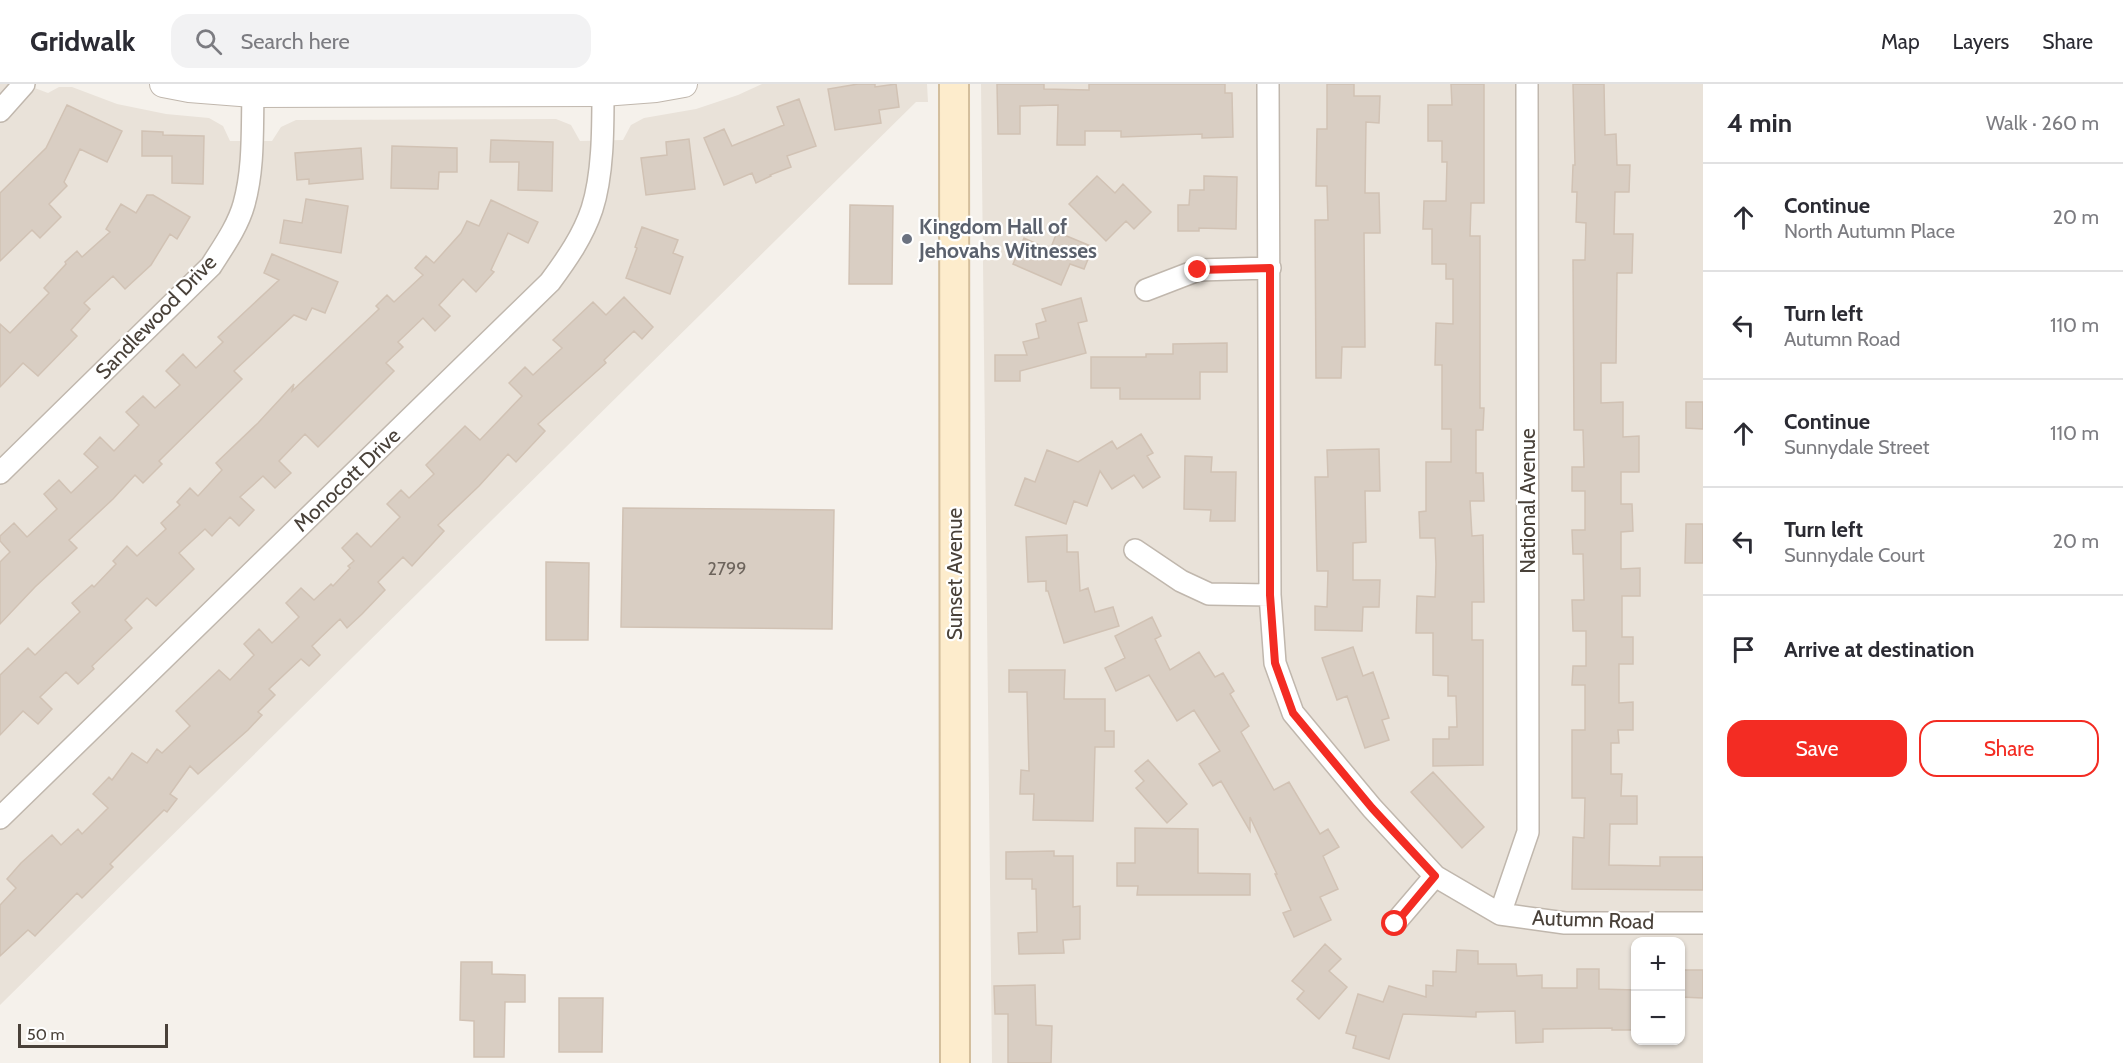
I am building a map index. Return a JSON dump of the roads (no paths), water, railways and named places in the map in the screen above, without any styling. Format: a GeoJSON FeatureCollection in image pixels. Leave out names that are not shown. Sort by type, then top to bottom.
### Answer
{"type":"FeatureCollection","features":[{"type":"Feature","properties":{"kind":"main road","name":"Sunset Avenue"},"geometry":{"type":"LineString","coordinates":[[954,84],[955,1063]]}},
{"type":"Feature","properties":{"kind":"street"},"geometry":{"type":"LineString","coordinates":[[0,111],[24,84]]}},
{"type":"Feature","properties":{"kind":"street"},"geometry":{"type":"LineString","coordinates":[[163,84],[189,89],[253,94],[603,93],[656,89],[684,84]]}},
{"type":"Feature","properties":{"kind":"street","name":"Autumn Road"},"geometry":{"type":"LineString","coordinates":[[1268,84],[1270,595],[1275,663],[1293,713],[1372,808],[1435,876],[1500,914],[1565,923],[1703,923]]}},
{"type":"Feature","properties":{"kind":"street","name":"National Avenue"},"geometry":{"type":"LineString","coordinates":[[1500,914],[1528,832],[1527,84]]}},
{"type":"Feature","properties":{"kind":"street","name":"Monocott Drive"},"geometry":{"type":"LineString","coordinates":[[0,818],[550,282],[573,251],[592,208],[600,166],[603,93]]}},
{"type":"Feature","properties":{"kind":"street","name":"Sandlewood Drive"},"geometry":{"type":"LineString","coordinates":[[0,473],[212,266],[244,206],[251,168],[253,94]]}},
{"type":"Feature","properties":{"kind":"street"},"geometry":{"type":"LineString","coordinates":[[1146,290],[1198,270],[1270,268]]}},
{"type":"Feature","properties":{"kind":"street"},"geometry":{"type":"LineString","coordinates":[[1135,550],[1181,581],[1209,594],[1270,595]]}},
{"type":"Feature","properties":{"kind":"street"},"geometry":{"type":"LineString","coordinates":[[1395,924],[1435,876]]}},
{"type":"Feature","properties":{"kind":"place","name":"Kingdom Hall of Jehovahs Witnesses"},"geometry":{"type":"Point","coordinates":[907,239]}}]}
